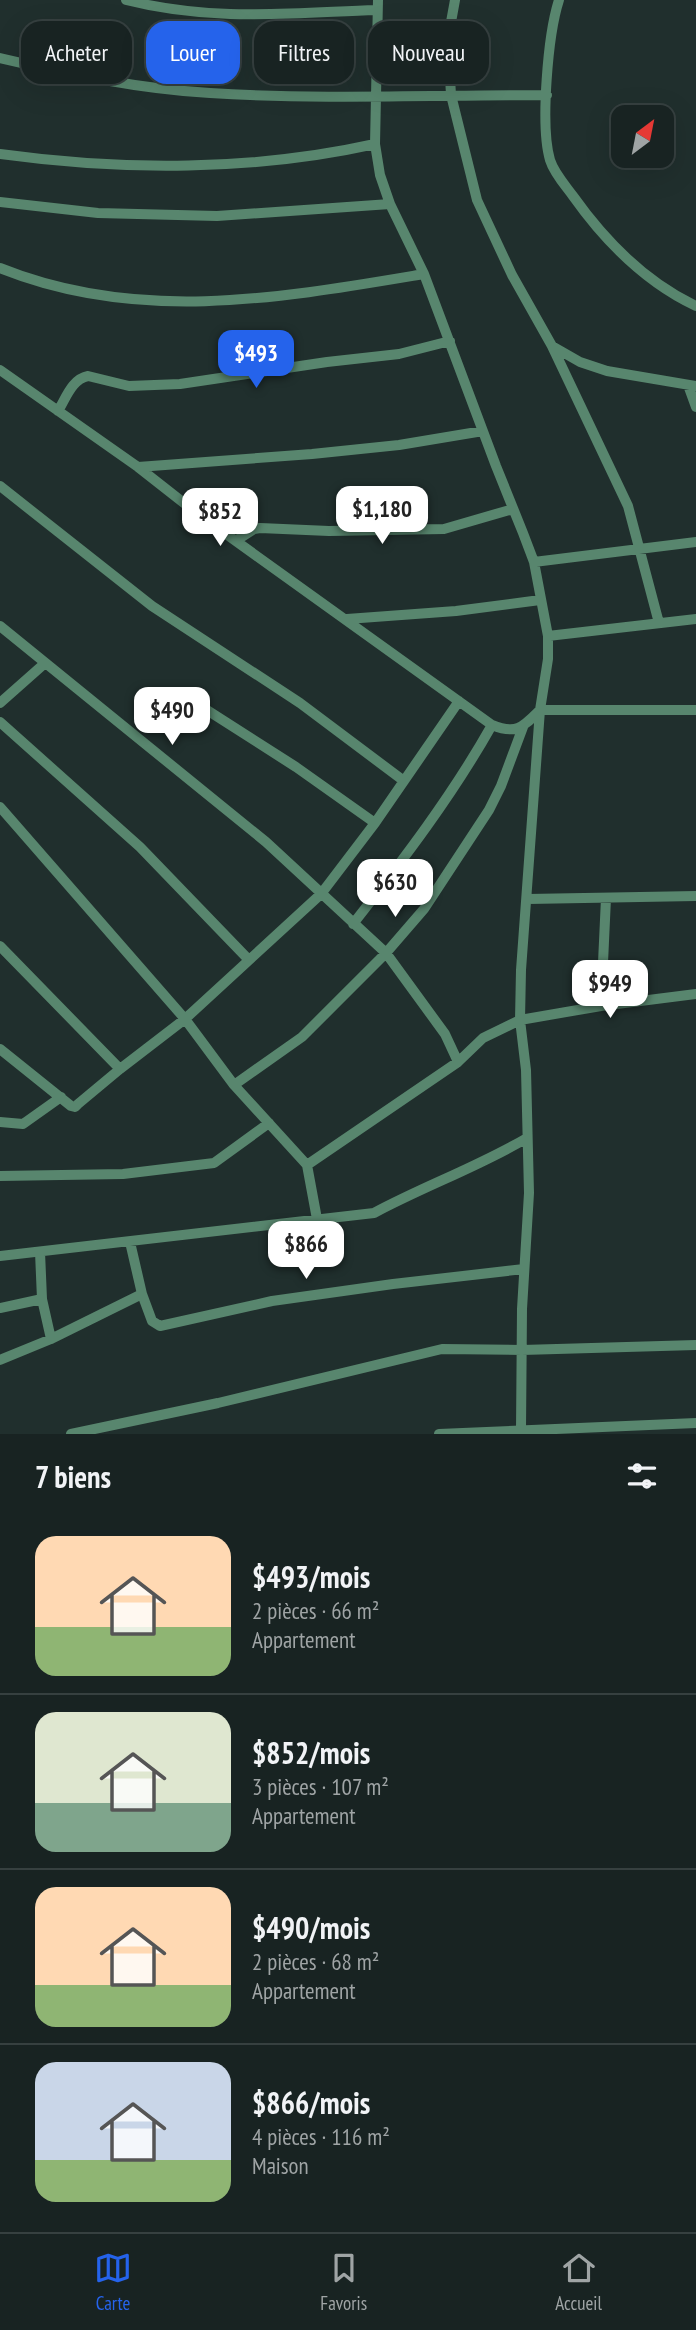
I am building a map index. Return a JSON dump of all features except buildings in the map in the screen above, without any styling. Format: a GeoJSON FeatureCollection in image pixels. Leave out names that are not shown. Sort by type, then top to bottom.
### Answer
{"type":"FeatureCollection","features":[{"type":"Feature","properties":{"kind":"street"},"geometry":{"type":"LineString","coordinates":[[127,0],[183,12],[245,16],[377,5],[374,97],[375,144],[380,175],[390,204],[424,274],[534,562],[548,636],[548,659],[540,709],[521,970],[520,1020],[526,1070],[529,1193],[524,1269],[521,1429]]}},
{"type":"Feature","properties":{"kind":"street"},"geometry":{"type":"LineString","coordinates":[[455,0],[451,22],[451,95],[477,200],[512,275],[552,346],[628,506],[659,623]]}},
{"type":"Feature","properties":{"kind":"street"},"geometry":{"type":"LineString","coordinates":[[559,0],[552,21],[547,95],[547,145],[551,163],[581,208],[622,254],[653,279],[696,306]]}},
{"type":"Feature","properties":{"kind":"street"},"geometry":{"type":"LineString","coordinates":[[0,58],[110,82],[185,91],[342,98],[547,95]]}},
{"type":"Feature","properties":{"kind":"street"},"geometry":{"type":"LineString","coordinates":[[0,154],[68,163],[199,164],[295,159],[375,144]]}},
{"type":"Feature","properties":{"kind":"street"},"geometry":{"type":"LineString","coordinates":[[0,202],[98,213],[217,216],[390,204]]}},
{"type":"Feature","properties":{"kind":"street"},"geometry":{"type":"LineString","coordinates":[[0,268],[68,290],[113,299],[172,301],[256,299],[424,274]]}},
{"type":"Feature","properties":{"kind":"street"},"geometry":{"type":"LineString","coordinates":[[58,411],[75,382],[82,377],[88,376],[129,386],[180,384],[399,354],[450,341]]}},
{"type":"Feature","properties":{"kind":"street"},"geometry":{"type":"LineString","coordinates":[[552,346],[580,362],[607,371],[692,385],[696,407]]}},
{"type":"Feature","properties":{"kind":"street"},"geometry":{"type":"LineString","coordinates":[[0,370],[492,725],[505,730],[523,727]]}},
{"type":"Feature","properties":{"kind":"street"},"geometry":{"type":"LineString","coordinates":[[138,467],[399,445],[483,431]]}},
{"type":"Feature","properties":{"kind":"street"},"geometry":{"type":"LineString","coordinates":[[0,486],[152,606],[300,704],[404,781]]}},
{"type":"Feature","properties":{"kind":"street"},"geometry":{"type":"LineString","coordinates":[[237,540],[254,529],[261,528],[329,531],[444,529],[513,509]]}},
{"type":"Feature","properties":{"kind":"street"},"geometry":{"type":"LineString","coordinates":[[534,562],[696,542]]}},
{"type":"Feature","properties":{"kind":"street"},"geometry":{"type":"LineString","coordinates":[[347,619],[456,611],[540,600]]}},
{"type":"Feature","properties":{"kind":"street"},"geometry":{"type":"LineString","coordinates":[[548,636],[696,619]]}},
{"type":"Feature","properties":{"kind":"street"},"geometry":{"type":"LineString","coordinates":[[0,626],[266,842],[386,953],[445,1034],[458,1062]]}},
{"type":"Feature","properties":{"kind":"street"},"geometry":{"type":"LineString","coordinates":[[0,703],[44,664]]}},
{"type":"Feature","properties":{"kind":"street"},"geometry":{"type":"LineString","coordinates":[[185,696],[307,774],[375,823]]}},
{"type":"Feature","properties":{"kind":"street"},"geometry":{"type":"LineString","coordinates":[[0,1049],[75,1107],[185,1019],[321,894],[375,823],[459,701]]}},
{"type":"Feature","properties":{"kind":"street"},"geometry":{"type":"LineString","coordinates":[[234,1085],[302,1037],[386,953],[424,909],[489,810],[523,727],[540,709],[696,710]]}},
{"type":"Feature","properties":{"kind":"street"},"geometry":{"type":"LineString","coordinates":[[0,722],[140,847],[249,960]]}},
{"type":"Feature","properties":{"kind":"street"},"geometry":{"type":"LineString","coordinates":[[353,924],[440,810],[472,762],[492,725]]}},
{"type":"Feature","properties":{"kind":"street"},"geometry":{"type":"LineString","coordinates":[[0,807],[185,1019],[234,1085],[307,1165],[317,1219]]}},
{"type":"Feature","properties":{"kind":"street"},"geometry":{"type":"LineString","coordinates":[[528,899],[696,896]]}},
{"type":"Feature","properties":{"kind":"street"},"geometry":{"type":"LineString","coordinates":[[601,1006],[606,898]]}},
{"type":"Feature","properties":{"kind":"street"},"geometry":{"type":"LineString","coordinates":[[0,946],[120,1069]]}},
{"type":"Feature","properties":{"kind":"street"},"geometry":{"type":"LineString","coordinates":[[307,1165],[458,1062],[484,1038],[520,1020],[696,994]]}},
{"type":"Feature","properties":{"kind":"street"},"geometry":{"type":"LineString","coordinates":[[0,1122],[23,1124],[61,1097]]}},
{"type":"Feature","properties":{"kind":"street"},"geometry":{"type":"LineString","coordinates":[[0,1175],[123,1174],[214,1163],[269,1123]]}},
{"type":"Feature","properties":{"kind":"street"},"geometry":{"type":"LineString","coordinates":[[0,1256],[374,1213],[414,1191],[503,1152],[527,1138]]}},
{"type":"Feature","properties":{"kind":"street"},"geometry":{"type":"LineString","coordinates":[[130,1242],[142,1294],[152,1321],[160,1326],[272,1301],[524,1269]]}},
{"type":"Feature","properties":{"kind":"street"},"geometry":{"type":"LineString","coordinates":[[40,1252],[42,1299],[51,1339]]}},
{"type":"Feature","properties":{"kind":"street"},"geometry":{"type":"LineString","coordinates":[[0,1360],[51,1339],[142,1294]]}},
{"type":"Feature","properties":{"kind":"street"},"geometry":{"type":"LineString","coordinates":[[0,1308],[42,1299]]}},
{"type":"Feature","properties":{"kind":"street"},"geometry":{"type":"LineString","coordinates":[[71,1434],[218,1403],[442,1349],[522,1350],[696,1345]]}},
{"type":"Feature","properties":{"kind":"street"},"geometry":{"type":"LineString","coordinates":[[439,1434],[696,1423]]}}]}
